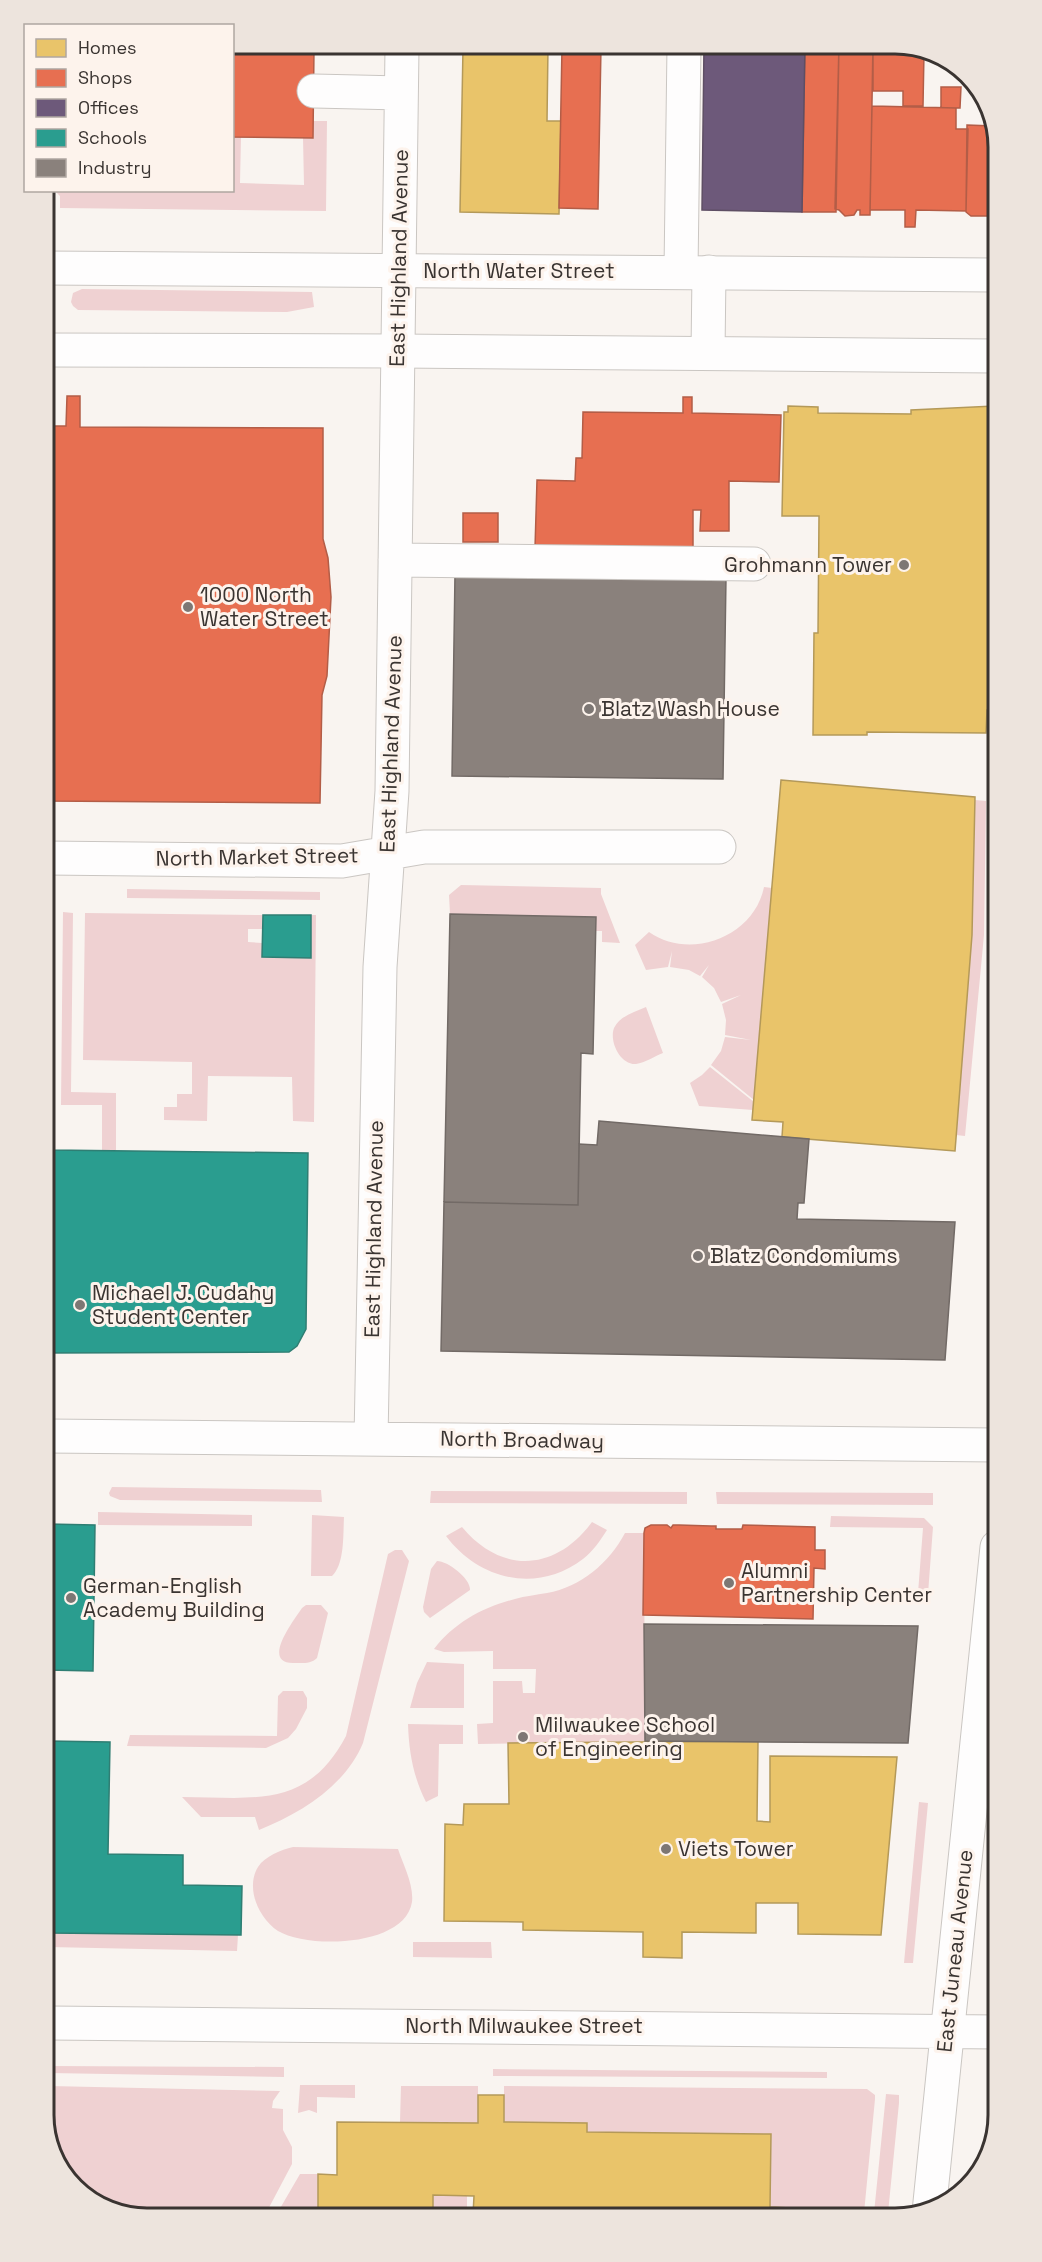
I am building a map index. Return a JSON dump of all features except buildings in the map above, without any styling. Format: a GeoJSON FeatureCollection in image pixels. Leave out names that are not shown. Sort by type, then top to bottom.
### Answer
{"type":"FeatureCollection","features":[{"type":"Feature","properties":{"kind":"street","name":"East Highland Avenue"},"geometry":{"type":"LineString","coordinates":[[371,1439],[380,967],[392,791],[402,54]]}},
{"type":"Feature","properties":{"kind":"street"},"geometry":{"type":"LineString","coordinates":[[684,54],[695,272],[708,353]]}},
{"type":"Feature","properties":{"kind":"street"},"geometry":{"type":"LineString","coordinates":[[314,92],[401,93]]}},
{"type":"Feature","properties":{"kind":"street","name":"North Water Street"},"geometry":{"type":"LineString","coordinates":[[54,268],[988,275]]}},
{"type":"Feature","properties":{"kind":"street"},"geometry":{"type":"LineString","coordinates":[[54,350],[988,356]]}},
{"type":"Feature","properties":{"kind":"street"},"geometry":{"type":"LineString","coordinates":[[395,560],[754,564]]}},
{"type":"Feature","properties":{"kind":"street","name":"North Market Street"},"geometry":{"type":"LineString","coordinates":[[54,858],[342,861],[424,846],[719,847]]}},
{"type":"Feature","properties":{"kind":"street","name":"North Broadway"},"geometry":{"type":"LineString","coordinates":[[54,1436],[988,1445]]}},
{"type":"Feature","properties":{"kind":"street","name":"East Juneau Avenue"},"geometry":{"type":"LineString","coordinates":[[930,2201],[988,1638]]}},
{"type":"Feature","properties":{"kind":"street","name":"North Milwaukee Street"},"geometry":{"type":"LineString","coordinates":[[54,2023],[988,2032]]}},
{"type":"Feature","properties":{"kind":"shaded area"},"geometry":{"type":"Polygon","coordinates":[[[313,121],[327,121],[326,211],[60,208],[60,196],[56,192],[234,192],[234,137],[241,137],[240,183],[304,185],[303,138],[313,121]]]}},
{"type":"Feature","properties":{"kind":"shaded area"},"geometry":{"type":"Polygon","coordinates":[[[82,289],[312,292],[314,307],[287,312],[78,310],[71,302],[73,293],[82,289]]]}},
{"type":"Feature","properties":{"kind":"shaded area"},"geometry":{"type":"Polygon","coordinates":[[[975,800],[986,801],[984,935],[965,1136],[956,1135],[972,935],[975,800]]]}},
{"type":"Feature","properties":{"kind":"shaded area"},"geometry":{"type":"Polygon","coordinates":[[[461,885],[601,888],[601,894],[620,943],[602,942],[602,931],[596,931],[596,917],[450,914],[449,895],[461,885]]]}},
{"type":"Feature","properties":{"kind":"shaded area"},"geometry":{"type":"Polygon","coordinates":[[[764,887],[772,888],[754,1100],[711,1065],[721,1051],[725,1037],[751,1040],[725,1035],[726,1020],[722,1004],[741,995],[721,1002],[714,988],[702,977],[709,965],[700,976],[689,970],[670,967],[672,951],[668,967],[646,970],[635,945],[649,932],[665,940],[683,944],[701,944],[718,939],[734,931],[748,919],[758,904],[764,887]]]}},
{"type":"Feature","properties":{"kind":"shaded area"},"geometry":{"type":"Polygon","coordinates":[[[127,889],[320,892],[320,900],[127,898],[127,889]]]}},
{"type":"Feature","properties":{"kind":"shaded area"},"geometry":{"type":"Polygon","coordinates":[[[63,912],[73,913],[71,1092],[116,1093],[116,1151],[102,1150],[102,1105],[61,1105],[63,912]]]}},
{"type":"Feature","properties":{"kind":"shaded area"},"geometry":{"type":"Polygon","coordinates":[[[85,913],[263,915],[262,929],[248,929],[248,942],[262,943],[262,957],[310,958],[311,915],[316,915],[314,1122],[293,1121],[292,1077],[208,1076],[207,1121],[164,1120],[164,1107],[177,1107],[177,1094],[192,1094],[192,1062],[83,1060],[85,913]]]}},
{"type":"Feature","properties":{"kind":"shaded area"},"geometry":{"type":"Polygon","coordinates":[[[646,1007],[663,1053],[643,1062],[630,1063],[625,1061],[617,1051],[613,1039],[614,1028],[624,1017],[646,1007]]]}},
{"type":"Feature","properties":{"kind":"shaded area"},"geometry":{"type":"Polygon","coordinates":[[[710,1067],[754,1102],[753,1110],[699,1106],[690,1083],[710,1067]]]}},
{"type":"Feature","properties":{"kind":"shaded area"},"geometry":{"type":"Polygon","coordinates":[[[112,1487],[321,1490],[322,1502],[120,1500],[110,1496],[112,1487]]]}},
{"type":"Feature","properties":{"kind":"shaded area"},"geometry":{"type":"Polygon","coordinates":[[[431,1491],[687,1492],[687,1504],[430,1503],[431,1491]]]}},
{"type":"Feature","properties":{"kind":"shaded area"},"geometry":{"type":"Polygon","coordinates":[[[716,1492],[933,1493],[933,1505],[717,1504],[716,1492]]]}},
{"type":"Feature","properties":{"kind":"shaded area"},"geometry":{"type":"Polygon","coordinates":[[[98,1512],[252,1515],[252,1526],[98,1525],[98,1512]]]}},
{"type":"Feature","properties":{"kind":"shaded area"},"geometry":{"type":"Polygon","coordinates":[[[312,1515],[344,1517],[341,1557],[332,1576],[311,1576],[312,1515]]]}},
{"type":"Feature","properties":{"kind":"shaded area"},"geometry":{"type":"Polygon","coordinates":[[[831,1516],[924,1518],[933,1527],[928,1594],[918,1593],[923,1528],[830,1527],[831,1516]]]}},
{"type":"Feature","properties":{"kind":"shaded area"},"geometry":{"type":"Polygon","coordinates":[[[592,1522],[607,1530],[587,1556],[565,1570],[528,1579],[492,1572],[459,1551],[446,1536],[462,1527],[478,1543],[494,1553],[511,1559],[528,1561],[546,1558],[562,1550],[578,1538],[592,1522]]]}},
{"type":"Feature","properties":{"kind":"shaded area"},"geometry":{"type":"Polygon","coordinates":[[[625,1533],[644,1533],[645,1741],[478,1744],[477,1724],[493,1723],[493,1681],[522,1681],[523,1693],[535,1693],[536,1669],[493,1669],[493,1651],[444,1652],[434,1649],[451,1631],[481,1611],[503,1602],[559,1590],[582,1579],[602,1564],[625,1533]]]}},
{"type":"Feature","properties":{"kind":"shaded area"},"geometry":{"type":"Polygon","coordinates":[[[395,1550],[402,1550],[409,1561],[363,1743],[345,1772],[333,1785],[306,1806],[259,1830],[255,1817],[201,1817],[182,1797],[232,1798],[276,1794],[296,1788],[314,1777],[331,1760],[346,1736],[388,1554],[395,1550]]]}},
{"type":"Feature","properties":{"kind":"shaded area"},"geometry":{"type":"Polygon","coordinates":[[[437,1561],[458,1571],[467,1581],[470,1590],[430,1618],[424,1612],[423,1607],[431,1569],[437,1561]]]}},
{"type":"Feature","properties":{"kind":"shaded area"},"geometry":{"type":"Polygon","coordinates":[[[306,1605],[321,1605],[328,1613],[317,1658],[307,1663],[284,1661],[280,1657],[279,1649],[282,1640],[306,1605]]]}},
{"type":"Feature","properties":{"kind":"shaded area"},"geometry":{"type":"Polygon","coordinates":[[[427,1662],[464,1664],[464,1708],[410,1708],[417,1683],[427,1662]]]}},
{"type":"Feature","properties":{"kind":"shaded area"},"geometry":{"type":"Polygon","coordinates":[[[283,1691],[303,1691],[307,1698],[307,1708],[296,1729],[288,1738],[266,1748],[127,1746],[130,1735],[277,1736],[278,1696],[283,1691]]]}},
{"type":"Feature","properties":{"kind":"shaded area"},"geometry":{"type":"Polygon","coordinates":[[[408,1724],[463,1725],[463,1744],[439,1744],[438,1796],[426,1802],[412,1764],[408,1724]]]}},
{"type":"Feature","properties":{"kind":"shaded area"},"geometry":{"type":"Polygon","coordinates":[[[919,1802],[928,1803],[913,1963],[904,1963],[919,1802]]]}},
{"type":"Feature","properties":{"kind":"shaded area"},"geometry":{"type":"Polygon","coordinates":[[[293,1847],[398,1849],[410,1882],[412,1895],[412,1902],[405,1917],[392,1928],[374,1936],[354,1940],[332,1942],[311,1940],[292,1937],[278,1931],[265,1919],[256,1902],[254,1875],[258,1867],[269,1857],[293,1847]]]}},
{"type":"Feature","properties":{"kind":"shaded area"},"geometry":{"type":"Polygon","coordinates":[[[54,1933],[238,1935],[237,1951],[54,1947],[54,1933]]]}},
{"type":"Feature","properties":{"kind":"shaded area"},"geometry":{"type":"Polygon","coordinates":[[[413,1942],[491,1942],[492,1958],[413,1957],[413,1942]]]}},
{"type":"Feature","properties":{"kind":"shaded area"},"geometry":{"type":"Polygon","coordinates":[[[54,2066],[284,2067],[284,2077],[54,2073],[54,2066]]]}},
{"type":"Feature","properties":{"kind":"shaded area"},"geometry":{"type":"Polygon","coordinates":[[[493,2069],[827,2072],[827,2078],[493,2076],[493,2069]]]}},
{"type":"Feature","properties":{"kind":"shaded area"},"geometry":{"type":"Polygon","coordinates":[[[300,2085],[355,2085],[355,2098],[317,2097],[317,2113],[309,2110],[298,2113],[300,2085]]]}},
{"type":"Feature","properties":{"kind":"shaded area"},"geometry":{"type":"Polygon","coordinates":[[[54,2086],[280,2091],[273,2101],[272,2108],[283,2109],[283,2130],[292,2147],[292,2164],[269,2208],[141,2208],[112,2201],[81,2181],[67,2161],[56,2133],[54,2086]]]}},
{"type":"Feature","properties":{"kind":"shaded area"},"geometry":{"type":"Polygon","coordinates":[[[401,2086],[478,2086],[478,2123],[400,2122],[401,2086]]]}},
{"type":"Feature","properties":{"kind":"shaded area"},"geometry":{"type":"Polygon","coordinates":[[[504,2086],[867,2089],[875,2095],[864,2208],[770,2207],[771,2134],[587,2132],[587,2123],[504,2122],[504,2086]]]}},
{"type":"Feature","properties":{"kind":"shaded area"},"geometry":{"type":"Polygon","coordinates":[[[886,2094],[899,2095],[888,2208],[875,2208],[886,2094]]]}},
{"type":"Feature","properties":{"kind":"shaded area"},"geometry":{"type":"Polygon","coordinates":[[[300,2174],[318,2174],[318,2208],[280,2208],[300,2174]]]}},
{"type":"Feature","properties":{"kind":"shaded area"},"geometry":{"type":"Polygon","coordinates":[[[433,2195],[467,2196],[467,2208],[433,2208],[433,2195]]]}},
{"type":"Feature","properties":{"kind":"place","name":"Grohmann Tower"},"geometry":{"type":"Point","coordinates":[904,565]}},
{"type":"Feature","properties":{"kind":"place","name":"1000 North Water Street"},"geometry":{"type":"Point","coordinates":[188,607]}},
{"type":"Feature","properties":{"kind":"place","name":"Blatz Wash House"},"geometry":{"type":"Point","coordinates":[589,709]}},
{"type":"Feature","properties":{"kind":"place","name":"Blatz Condomiums"},"geometry":{"type":"Point","coordinates":[698,1256]}},
{"type":"Feature","properties":{"kind":"place","name":"Michael J. Cudahy Student Center"},"geometry":{"type":"Point","coordinates":[80,1305]}},
{"type":"Feature","properties":{"kind":"place","name":"Alumni Partnership Center"},"geometry":{"type":"Point","coordinates":[729,1583]}},
{"type":"Feature","properties":{"kind":"place","name":"German-English Academy Building"},"geometry":{"type":"Point","coordinates":[71,1598]}},
{"type":"Feature","properties":{"kind":"place","name":"Milwaukee School of Engineering"},"geometry":{"type":"Point","coordinates":[523,1737]}},
{"type":"Feature","properties":{"kind":"place","name":"Viets Tower"},"geometry":{"type":"Point","coordinates":[666,1849]}}]}
